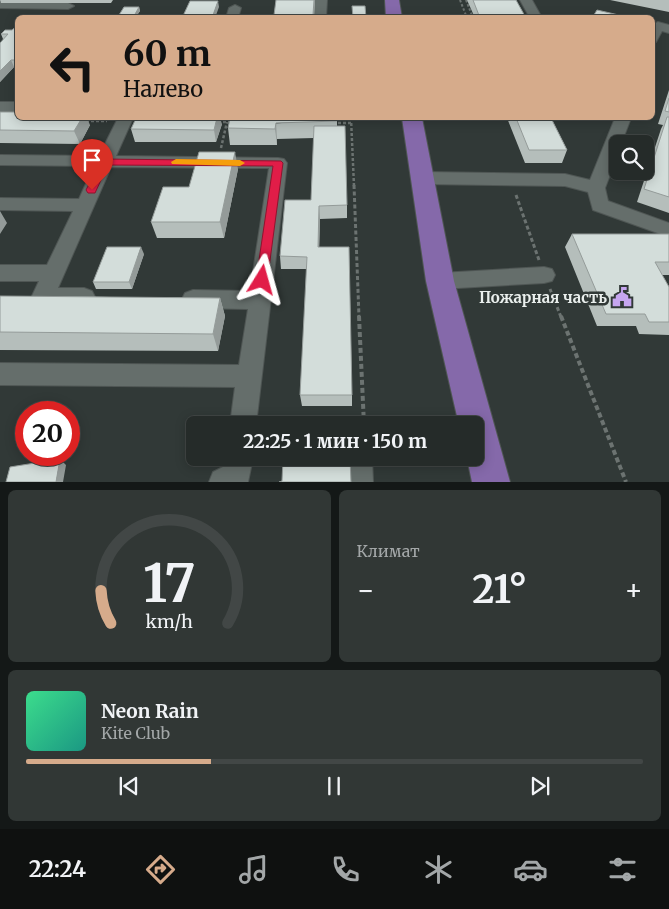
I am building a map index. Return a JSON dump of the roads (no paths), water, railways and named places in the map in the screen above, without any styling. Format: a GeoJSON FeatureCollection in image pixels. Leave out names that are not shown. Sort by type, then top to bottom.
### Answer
{"type":"FeatureCollection","features":[{"type":"Feature","properties":{"kind":"main road"},"geometry":{"type":"LineString","coordinates":[[392,0],[394,15]]}},
{"type":"Feature","properties":{"kind":"main road"},"geometry":{"type":"LineString","coordinates":[[412,120],[440,281],[492,482]]}},
{"type":"Feature","properties":{"kind":"street"},"geometry":{"type":"LineString","coordinates":[[320,0],[320,15]]}},
{"type":"Feature","properties":{"kind":"street"},"geometry":{"type":"LineString","coordinates":[[526,0],[534,15]]}},
{"type":"Feature","properties":{"kind":"street"},"geometry":{"type":"LineString","coordinates":[[0,6],[68,6]]}},
{"type":"Feature","properties":{"kind":"street"},"geometry":{"type":"LineString","coordinates":[[655,32],[658,26],[669,29]]}},
{"type":"Feature","properties":{"kind":"street"},"geometry":{"type":"LineString","coordinates":[[0,107],[15,107]]}},
{"type":"Feature","properties":{"kind":"street"},"geometry":{"type":"LineString","coordinates":[[102,297],[43,296],[125,120]]}},
{"type":"Feature","properties":{"kind":"street"},"geometry":{"type":"LineString","coordinates":[[622,120],[596,188],[600,205],[669,230]]}},
{"type":"Feature","properties":{"kind":"street"},"geometry":{"type":"LineString","coordinates":[[0,160],[278,163],[244,416]]}},
{"type":"Feature","properties":{"kind":"street"},"geometry":{"type":"LineString","coordinates":[[422,178],[566,180],[596,188]]}},
{"type":"Feature","properties":{"kind":"street"},"geometry":{"type":"LineString","coordinates":[[0,204],[85,205]]}},
{"type":"Feature","properties":{"kind":"street"},"geometry":{"type":"LineString","coordinates":[[0,273],[53,273]]}},
{"type":"Feature","properties":{"kind":"street"},"geometry":{"type":"LineString","coordinates":[[440,281],[544,275]]}},
{"type":"Feature","properties":{"kind":"street"},"geometry":{"type":"LineString","coordinates":[[171,298],[260,300]]}},
{"type":"Feature","properties":{"kind":"street"},"geometry":{"type":"LineString","coordinates":[[0,374],[249,376]]}},
{"type":"Feature","properties":{"kind":"street"},"geometry":{"type":"LineString","coordinates":[[223,482],[236,477],[238,466]]}},
{"type":"Feature","properties":{"kind":"street"},"geometry":{"type":"LineString","coordinates":[[358,466],[359,482]]}},
{"type":"Feature","properties":{"kind":"place","name":"Пожарная часть"},"geometry":{"type":"Point","coordinates":[622,297]}}]}
